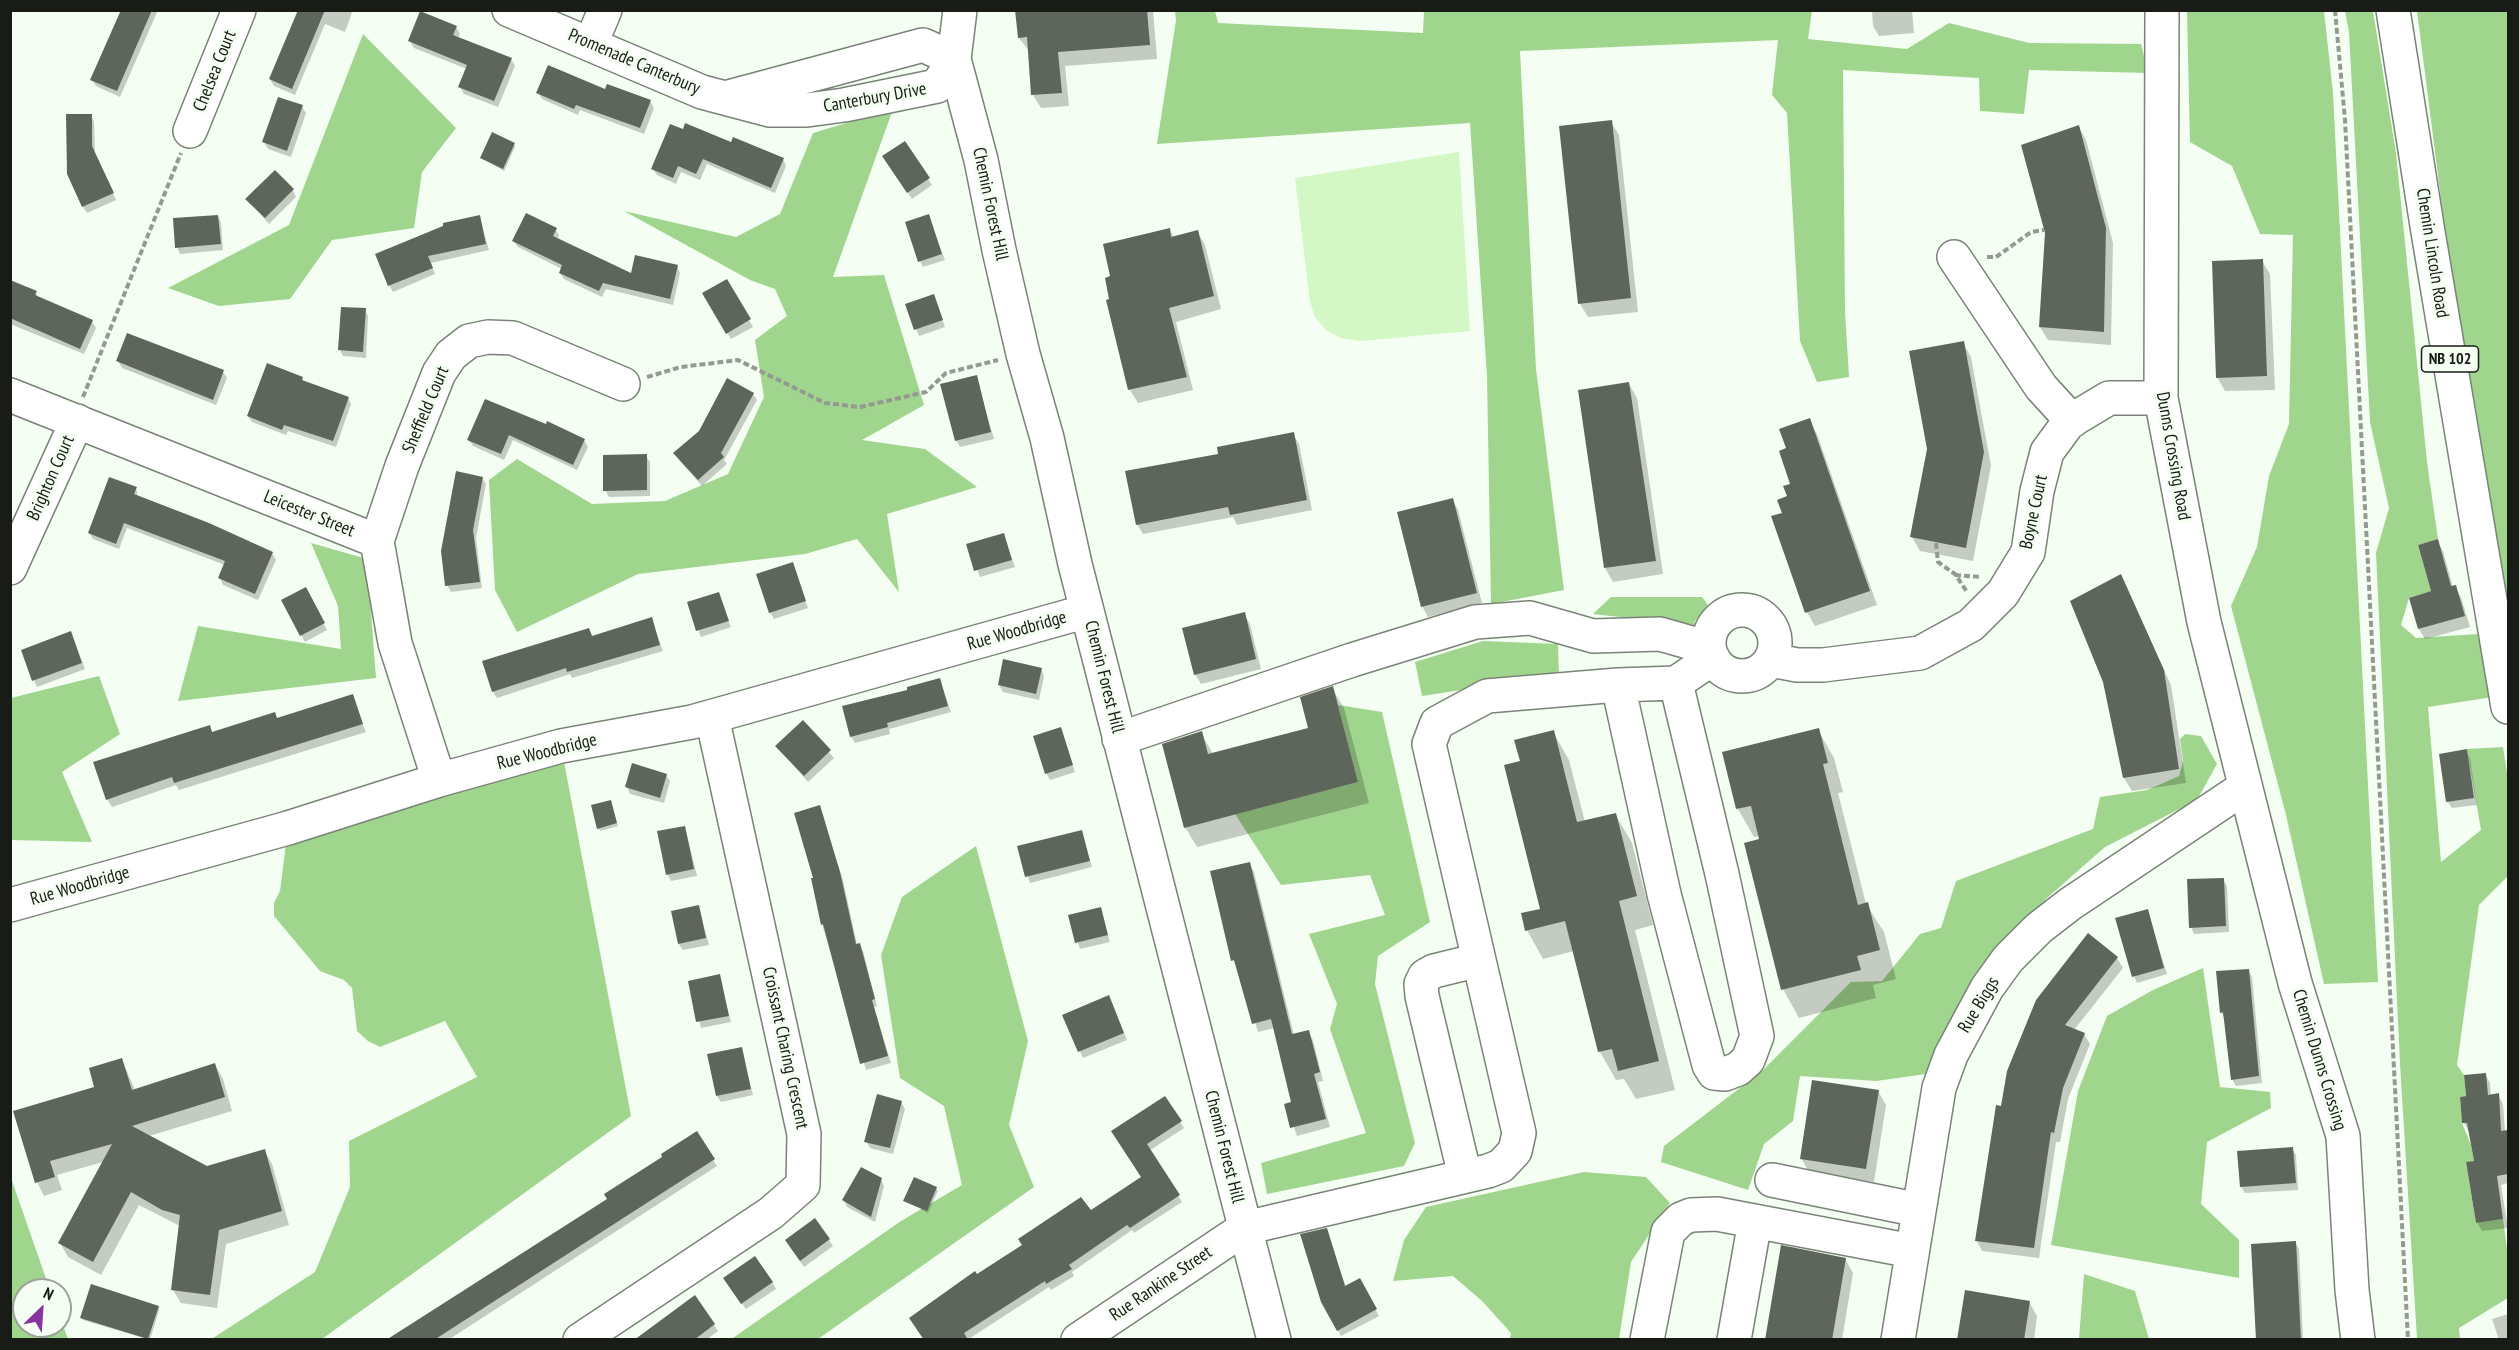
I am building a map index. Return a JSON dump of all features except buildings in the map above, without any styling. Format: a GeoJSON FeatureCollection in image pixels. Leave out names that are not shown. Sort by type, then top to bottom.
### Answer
{"type":"FeatureCollection","features":[{"type":"Feature","properties":{"kind":"street","name":"Chelsea Court"},"geometry":{"type":"LineString","coordinates":[[190,131],[239,10]]}},
{"type":"Feature","properties":{"kind":"street","name":"Promenade Canterbury"},"geometry":{"type":"LineString","coordinates":[[508,10],[702,92],[727,98]]}},
{"type":"Feature","properties":{"kind":"street"},"geometry":{"type":"LineString","coordinates":[[591,44],[605,10]]}},
{"type":"Feature","properties":{"kind":"street","name":"Chemin Forest Hill"},"geometry":{"type":"LineString","coordinates":[[960,10],[954,59],[981,160],[1023,354],[1047,438],[1119,739],[1274,1340]]}},
{"type":"Feature","properties":{"kind":"street","name":"Dunns Crossing Road"},"geometry":{"type":"LineString","coordinates":[[2162,10],[2161,398],[2204,622],[2245,787]]}},
{"type":"Feature","properties":{"kind":"street","name":"Chemin Lincoln Road"},"geometry":{"type":"LineString","coordinates":[[2393,10],[2508,707]]}},
{"type":"Feature","properties":{"kind":"street","name":"Canterbury Drive"},"geometry":{"type":"LineString","coordinates":[[727,98],[923,45],[954,59]]}},
{"type":"Feature","properties":{"kind":"street"},"geometry":{"type":"LineString","coordinates":[[1954,257],[2041,387],[2072,421]]}},
{"type":"Feature","properties":{"kind":"street","name":"Sheffield Court"},"geometry":{"type":"LineString","coordinates":[[377,541],[402,466],[439,373],[451,354],[469,341],[488,337],[513,338],[623,384]]}},
{"type":"Feature","properties":{"kind":"street","name":"Leicester Street"},"geometry":{"type":"LineString","coordinates":[[10,395],[377,541],[395,643],[439,780]]}},
{"type":"Feature","properties":{"kind":"street","name":"Boyne Court"},"geometry":{"type":"LineString","coordinates":[[1771,660],[1797,665],[1823,665],[1920,653],[1971,625],[2003,593],[2028,552],[2037,491],[2047,452],[2072,421],[2109,399],[2161,398]]}},
{"type":"Feature","properties":{"kind":"street","name":"Brighton Court"},"geometry":{"type":"LineString","coordinates":[[10,568],[77,421]]}},
{"type":"Feature","properties":{"kind":"street"},"geometry":{"type":"LineString","coordinates":[[1119,739],[1475,622],[1530,618],[1593,636],[1660,634],[1711,653],[1727,673],[1739,676],[1761,671],[1771,660],[1776,642],[1773,630],[1758,614],[1747,610],[1737,610],[1719,620],[1710,638],[1711,653]]}},
{"type":"Feature","properties":{"kind":"street","name":"Rue Woodbridge"},"geometry":{"type":"LineString","coordinates":[[10,905],[288,828],[439,780],[561,746],[712,717],[1087,611]]}},
{"type":"Feature","properties":{"kind":"street"},"geometry":{"type":"LineString","coordinates":[[1245,1228],[1466,1176],[1501,1166],[1515,1152],[1519,1133],[1429,744],[1437,723],[1487,696],[1618,685],[1676,683],[1711,653]]}},
{"type":"Feature","properties":{"kind":"street"},"geometry":{"type":"LineString","coordinates":[[1618,685],[1664,894],[1709,1065],[1714,1073],[1725,1074],[1738,1069],[1748,1060],[1757,1036],[1722,874],[1676,683]]}},
{"type":"Feature","properties":{"kind":"street","name":"Croissant Charing Crescent"},"geometry":{"type":"LineString","coordinates":[[580,1340],[771,1213],[803,1185],[804,1134],[712,717]]}},
{"type":"Feature","properties":{"kind":"street","name":"Rue Biggs"},"geometry":{"type":"LineString","coordinates":[[1898,1340],[1935,1108],[1951,1055],[1987,988],[2008,959],[2039,928],[2070,904],[2245,787]]}},
{"type":"Feature","properties":{"kind":"street","name":"Chemin Dunns Crossing"},"geometry":{"type":"LineString","coordinates":[[2245,787],[2295,983],[2343,1136],[2352,1290],[2358,1340]]}},
{"type":"Feature","properties":{"kind":"street"},"geometry":{"type":"LineString","coordinates":[[1466,1176],[1421,984],[1425,976],[1434,971],[1479,960]]}},
{"type":"Feature","properties":{"kind":"street"},"geometry":{"type":"LineString","coordinates":[[1772,1180],[1918,1210]]}},
{"type":"Feature","properties":{"kind":"street"},"geometry":{"type":"LineString","coordinates":[[1647,1340],[1663,1246],[1674,1224],[1691,1215],[1705,1213],[1755,1221],[1912,1251]]}},
{"type":"Feature","properties":{"kind":"street"},"geometry":{"type":"LineString","coordinates":[[1734,1340],[1755,1221]]}},
{"type":"Feature","properties":{"kind":"street","name":"Rue Rankine Street"},"geometry":{"type":"LineString","coordinates":[[1078,1340],[1245,1228]]}},
{"type":"Feature","properties":{"kind":"path"},"geometry":{"type":"LineString","coordinates":[[2335,10],[2344,108],[2408,1340]]}},
{"type":"Feature","properties":{"kind":"path"},"geometry":{"type":"LineString","coordinates":[[77,421],[85,391],[190,131]]}},
{"type":"Feature","properties":{"kind":"path"},"geometry":{"type":"LineString","coordinates":[[1954,257],[1996,256],[2031,232],[2044,230]]}},
{"type":"Feature","properties":{"kind":"path"},"geometry":{"type":"LineString","coordinates":[[623,384],[681,367],[738,360],[825,403],[860,407],[926,392],[946,373],[1023,354]]}},
{"type":"Feature","properties":{"kind":"path"},"geometry":{"type":"LineString","coordinates":[[1936,543],[1938,562],[1954,574],[1983,613]]}},
{"type":"Feature","properties":{"kind":"green space"},"geometry":{"type":"Polygon","coordinates":[[[1175,11],[1215,11],[1218,23],[1423,33],[1424,11],[1812,11],[1808,39],[1907,49],[1949,23],[2029,43],[2141,44],[2148,73],[2029,70],[2024,114],[1980,111],[1979,78],[1843,70],[1845,312],[1849,377],[1817,382],[1800,341],[1787,113],[1772,95],[1778,40],[1520,51],[1536,369],[1564,590],[1491,604],[1487,376],[1470,123],[1157,144],[1176,20],[1175,11]]]}},
{"type":"Feature","properties":{"kind":"green space"},"geometry":{"type":"Polygon","coordinates":[[[2187,11],[2324,11],[2333,93],[2378,982],[2324,984],[2286,815],[2231,606],[2257,547],[2269,476],[2289,424],[2293,235],[2260,234],[2232,166],[2190,142],[2187,11]]]}},
{"type":"Feature","properties":{"kind":"green space"},"geometry":{"type":"Polygon","coordinates":[[[2345,11],[2373,11],[2396,153],[2427,462],[2438,539],[2418,545],[2431,591],[2409,598],[2401,625],[2416,638],[2479,634],[2493,697],[2428,707],[2441,862],[2481,830],[2467,749],[2503,747],[2508,779],[2508,876],[2479,905],[2457,1065],[2464,1075],[2466,1096],[2460,1097],[2462,1123],[2471,1145],[2474,1161],[2466,1163],[2476,1223],[2503,1219],[2508,1256],[2508,1298],[2459,1328],[2460,1339],[2417,1339],[2400,1064],[2376,553],[2389,508],[2370,422],[2349,32],[2345,11]]]}},
{"type":"Feature","properties":{"kind":"green space"},"geometry":{"type":"Polygon","coordinates":[[[2417,11],[2508,11],[2508,606],[2466,394],[2417,11]]]}},
{"type":"Feature","properties":{"kind":"green space"},"geometry":{"type":"Polygon","coordinates":[[[363,34],[456,128],[422,172],[414,228],[332,240],[290,299],[219,306],[168,288],[289,225],[363,34]]]}},
{"type":"Feature","properties":{"kind":"green space"},"geometry":{"type":"Polygon","coordinates":[[[893,109],[833,277],[884,275],[924,405],[862,440],[925,449],[977,487],[887,514],[899,592],[857,539],[805,554],[638,574],[517,632],[495,590],[489,480],[517,459],[592,504],[665,501],[728,474],[764,397],[755,340],[787,316],[775,289],[750,280],[624,211],[736,237],[780,214],[813,133],[893,109]]]}},
{"type":"Feature","properties":{"kind":"green space"},"geometry":{"type":"Polygon","coordinates":[[[1459,152],[1470,331],[1360,341],[1341,338],[1326,330],[1315,317],[1310,302],[1295,178],[1459,152]]]}},
{"type":"Feature","properties":{"kind":"green space"},"geometry":{"type":"Polygon","coordinates":[[[311,543],[367,559],[376,678],[178,701],[198,626],[341,649],[338,606],[311,543]]]}},
{"type":"Feature","properties":{"kind":"green space"},"geometry":{"type":"Polygon","coordinates":[[[1611,597],[1702,597],[1708,605],[1695,621],[1693,632],[1647,620],[1593,614],[1611,597]]]}},
{"type":"Feature","properties":{"kind":"green space"},"geometry":{"type":"Polygon","coordinates":[[[1483,641],[1558,644],[1559,675],[1422,696],[1415,662],[1483,641]]]}},
{"type":"Feature","properties":{"kind":"green space"},"geometry":{"type":"Polygon","coordinates":[[[99,676],[120,734],[62,772],[92,842],[11,840],[11,698],[99,676]]]}},
{"type":"Feature","properties":{"kind":"green space"},"geometry":{"type":"Polygon","coordinates":[[[1338,705],[1382,712],[1430,922],[1378,956],[1375,984],[1415,1143],[1404,1166],[1267,1194],[1261,1163],[1366,1133],[1330,1029],[1337,1004],[1309,934],[1385,915],[1370,875],[1281,885],[1235,814],[1358,782],[1338,705]]]}},
{"type":"Feature","properties":{"kind":"green space"},"geometry":{"type":"Polygon","coordinates":[[[2185,734],[2201,736],[2217,764],[2197,800],[2105,847],[2047,898],[1983,967],[1944,1031],[1926,1074],[1876,1081],[1800,1076],[1793,1121],[1764,1144],[1748,1190],[1661,1162],[1664,1146],[1762,1071],[1851,982],[1882,981],[1920,934],[1941,928],[1956,881],[2093,829],[2100,797],[2147,790],[2179,776],[2183,761],[2180,739],[2185,734]]]}},
{"type":"Feature","properties":{"kind":"green space"},"geometry":{"type":"Polygon","coordinates":[[[561,746],[631,1116],[322,1339],[210,1340],[315,1272],[350,1187],[349,1141],[477,1077],[445,1021],[380,1047],[368,1041],[357,1031],[352,988],[344,980],[320,971],[274,916],[274,903],[280,891],[288,828],[561,746]]]}},
{"type":"Feature","properties":{"kind":"green space"},"geometry":{"type":"Polygon","coordinates":[[[976,846],[1028,1041],[1009,1125],[1034,1187],[818,1339],[730,1340],[901,1221],[962,1185],[944,1106],[900,1078],[881,955],[902,897],[976,846]]]}},
{"type":"Feature","properties":{"kind":"green space"},"geometry":{"type":"Polygon","coordinates":[[[2203,968],[2220,1087],[2270,1092],[2271,1108],[2207,1142],[2201,1204],[2239,1240],[2239,1278],[2051,1245],[2078,1091],[2107,1016],[2153,990],[2203,968]]]}},
{"type":"Feature","properties":{"kind":"green space"},"geometry":{"type":"Polygon","coordinates":[[[1584,1172],[1646,1177],[1670,1203],[1631,1262],[1619,1339],[1510,1339],[1511,1333],[1482,1301],[1453,1276],[1393,1281],[1404,1240],[1426,1207],[1584,1172]]]}},
{"type":"Feature","properties":{"kind":"green space"},"geometry":{"type":"Polygon","coordinates":[[[11,1178],[46,1278],[12,1278],[12,1338],[68,1339],[11,1339],[11,1178]]]}},
{"type":"Feature","properties":{"kind":"green space"},"geometry":{"type":"Polygon","coordinates":[[[2084,1274],[2135,1291],[2149,1339],[2079,1339],[2084,1274]]]}}]}
